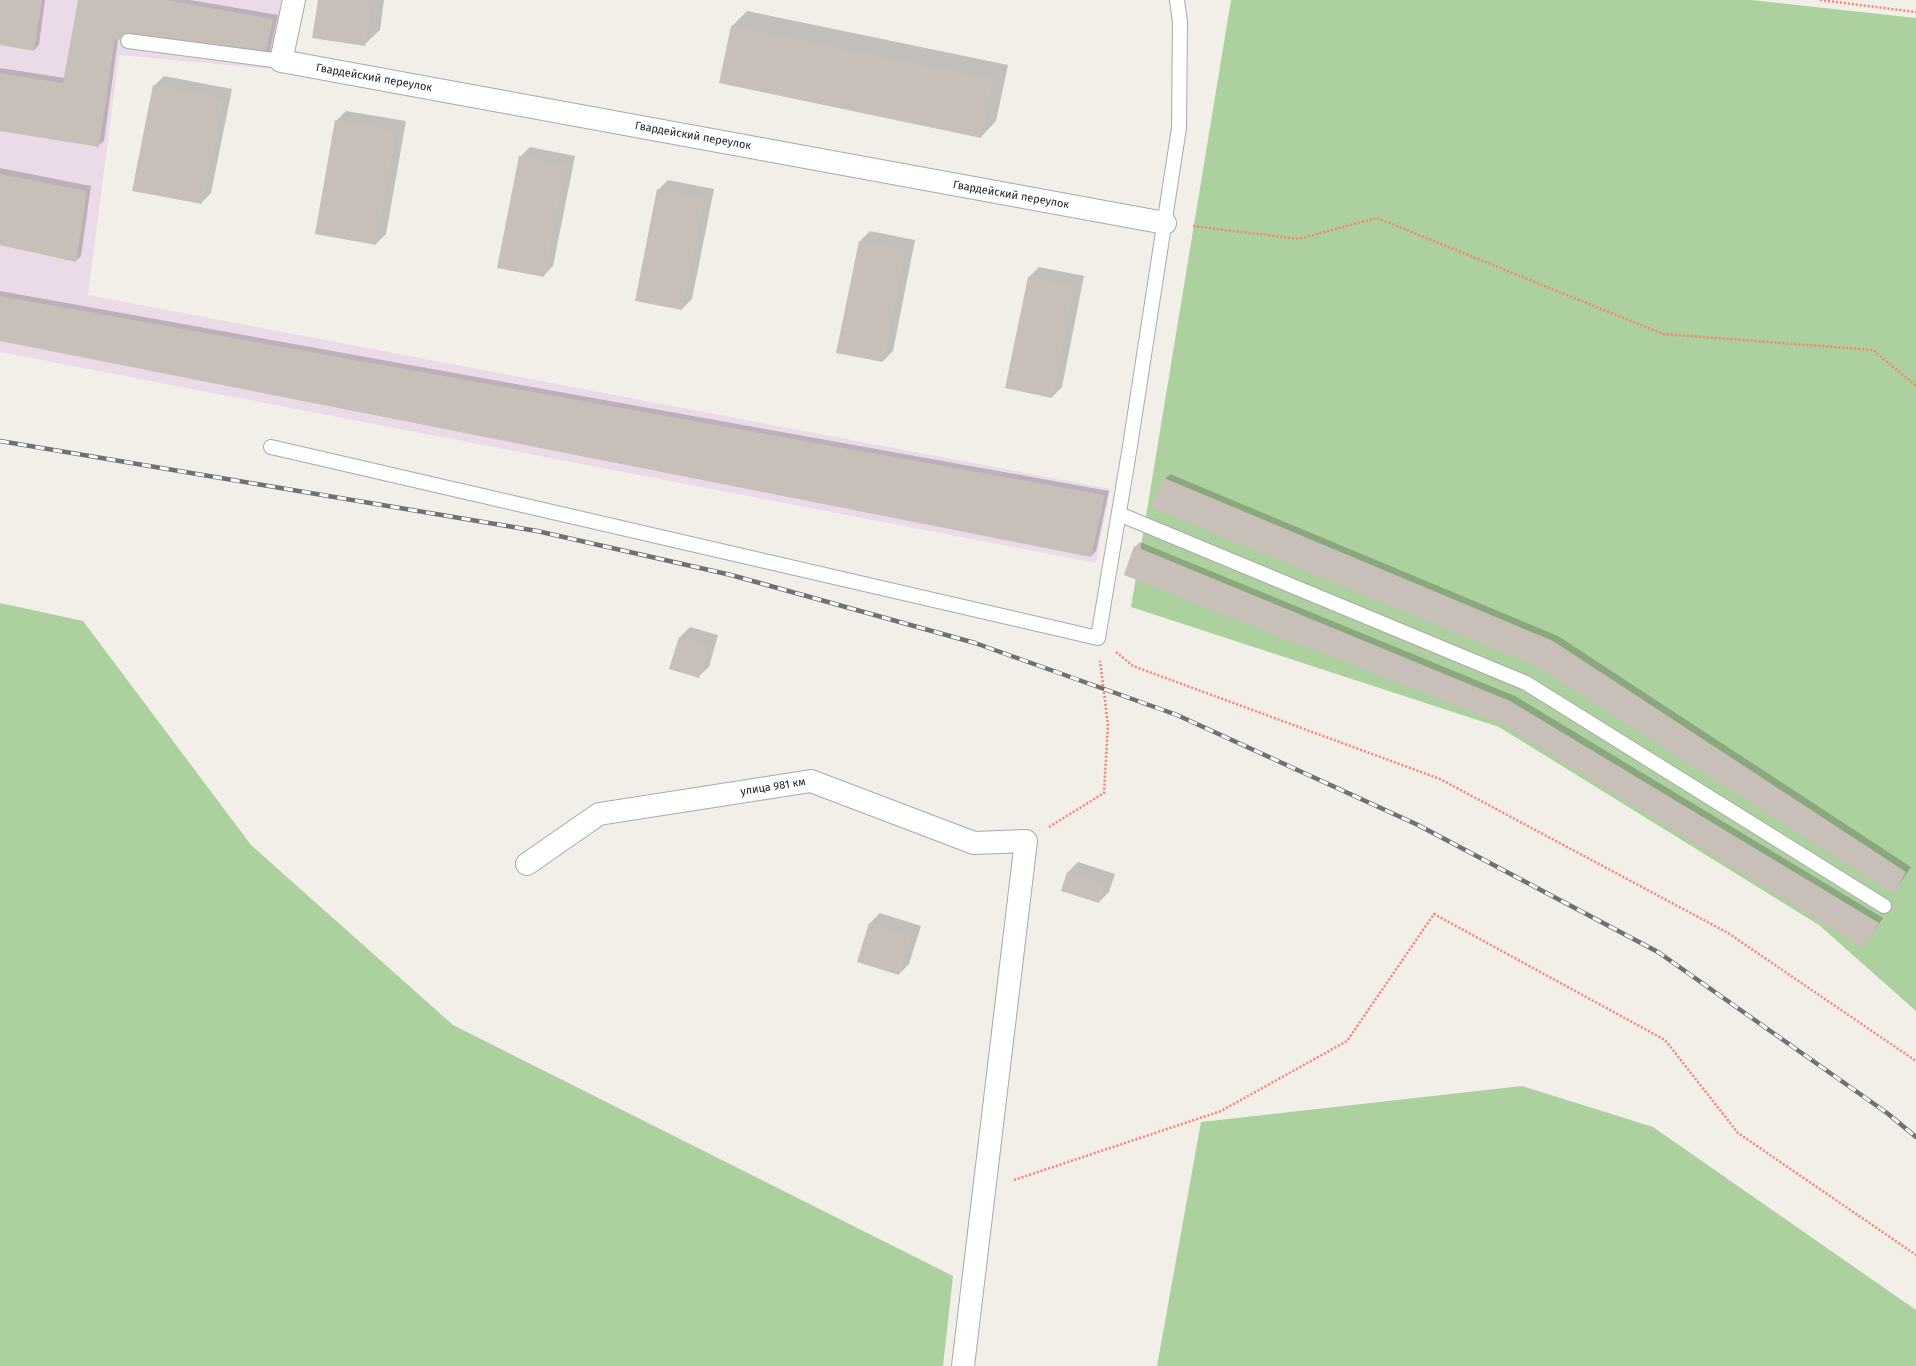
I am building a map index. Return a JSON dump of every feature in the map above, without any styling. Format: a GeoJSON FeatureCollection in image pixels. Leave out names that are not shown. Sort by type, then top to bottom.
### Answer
{"type":"FeatureCollection","features":[{"type":"Feature","properties":{"kind":"street"},"geometry":{"type":"LineString","coordinates":[[281,61],[294,0]]}},
{"type":"Feature","properties":{"kind":"street","name":"Гвардейский переулок"},"geometry":{"type":"LineString","coordinates":[[281,61],[1165,223]]}},
{"type":"Feature","properties":{"kind":"street","name":"улица 981 км"},"geometry":{"type":"LineString","coordinates":[[527,864],[599,814],[811,781],[974,843],[1026,841]]}},
{"type":"Feature","properties":{"kind":"street"},"geometry":{"type":"LineString","coordinates":[[963,1366],[1026,841]]}},
{"type":"Feature","properties":{"kind":"lane"},"geometry":{"type":"LineString","coordinates":[[271,447],[1098,638],[1119,514],[1179,128],[1180,22],[1177,0]]}},
{"type":"Feature","properties":{"kind":"lane"},"geometry":{"type":"LineString","coordinates":[[128,40],[281,61]]}},
{"type":"Feature","properties":{"kind":"lane"},"geometry":{"type":"LineString","coordinates":[[1119,514],[1526,683],[1884,906]]}},
{"type":"Feature","properties":{"kind":"path"},"geometry":{"type":"LineString","coordinates":[[1820,0],[1916,12]]}},
{"type":"Feature","properties":{"kind":"path"},"geometry":{"type":"LineString","coordinates":[[1165,223],[1298,239],[1377,218],[1663,334],[1873,350],[1916,386]]}},
{"type":"Feature","properties":{"kind":"path"},"geometry":{"type":"LineString","coordinates":[[1026,841],[1104,793],[1108,725],[1098,638]]}},
{"type":"Feature","properties":{"kind":"path"},"geometry":{"type":"LineString","coordinates":[[1098,638],[1133,666],[1440,779],[1728,933],[1916,1061]]}},
{"type":"Feature","properties":{"kind":"path"},"geometry":{"type":"LineString","coordinates":[[984,1190],[1222,1111],[1347,1041],[1434,914],[1665,1040],[1738,1133],[1916,1255]]}},
{"type":"Feature","properties":{"kind":"shaded area"},"geometry":{"type":"Polygon","coordinates":[[[0,0],[286,0],[270,69],[119,55],[88,295],[1110,489],[1096,563],[0,352],[0,0]]]}},
{"type":"Feature","properties":{"kind":"green space"},"geometry":{"type":"Polygon","coordinates":[[[1231,0],[1751,0],[1916,18],[1916,1011],[1819,925],[1499,727],[1131,607],[1231,0]]]}},
{"type":"Feature","properties":{"kind":"green space"},"geometry":{"type":"Polygon","coordinates":[[[0,603],[83,621],[251,845],[453,1025],[953,1276],[943,1366],[0,1366],[0,603]]]}},
{"type":"Feature","properties":{"kind":"green space"},"geometry":{"type":"Polygon","coordinates":[[[1522,1086],[1653,1127],[1916,1310],[1916,1366],[1157,1366],[1201,1122],[1522,1086]]]}},
{"type":"Feature","properties":{"kind":"building"},"geometry":{"type":"Polygon","coordinates":[[[0,0],[42,0],[34,51],[0,45],[0,0]]]}},
{"type":"Feature","properties":{"kind":"building"},"geometry":{"type":"Polygon","coordinates":[[[78,0],[166,0],[273,19],[264,62],[115,39],[99,147],[0,131],[0,73],[63,83],[78,0]]]}},
{"type":"Feature","properties":{"kind":"building"},"geometry":{"type":"Polygon","coordinates":[[[318,0],[372,0],[365,46],[312,38],[318,0]]]}},
{"type":"Feature","properties":{"kind":"building"},"geometry":{"type":"Polygon","coordinates":[[[731,26],[993,80],[981,138],[719,83],[731,26]]]}},
{"type":"Feature","properties":{"kind":"building"},"geometry":{"type":"Polygon","coordinates":[[[153,85],[223,99],[202,204],[132,191],[153,85]]]}},
{"type":"Feature","properties":{"kind":"building"},"geometry":{"type":"Polygon","coordinates":[[[335,120],[396,131],[376,245],[315,234],[335,120]]]}},
{"type":"Feature","properties":{"kind":"building"},"geometry":{"type":"Polygon","coordinates":[[[519,156],[566,166],[544,277],[497,268],[519,156]]]}},
{"type":"Feature","properties":{"kind":"building"},"geometry":{"type":"Polygon","coordinates":[[[0,174],[87,191],[76,262],[0,245],[0,174]]]}},
{"type":"Feature","properties":{"kind":"building"},"geometry":{"type":"Polygon","coordinates":[[[657,189],[704,199],[682,310],[635,301],[657,189]]]}},
{"type":"Feature","properties":{"kind":"building"},"geometry":{"type":"Polygon","coordinates":[[[859,241],[905,250],[883,362],[836,353],[859,241]]]}},
{"type":"Feature","properties":{"kind":"building"},"geometry":{"type":"Polygon","coordinates":[[[1028,277],[1074,286],[1052,398],[1005,388],[1028,277]]]}},
{"type":"Feature","properties":{"kind":"building"},"geometry":{"type":"Polygon","coordinates":[[[0,296],[1105,495],[1091,557],[0,341],[0,296]]]}},
{"type":"Feature","properties":{"kind":"building"},"geometry":{"type":"Polygon","coordinates":[[[1164,478],[1553,641],[1906,872],[1894,894],[1536,666],[1151,507],[1164,478]]]}},
{"type":"Feature","properties":{"kind":"building"},"geometry":{"type":"Polygon","coordinates":[[[1134,546],[1510,701],[1879,923],[1863,948],[1500,723],[1124,575],[1134,546]]]}},
{"type":"Feature","properties":{"kind":"building"},"geometry":{"type":"Polygon","coordinates":[[[679,637],[708,645],[699,678],[669,669],[679,637]]]}},
{"type":"Feature","properties":{"kind":"building"},"geometry":{"type":"Polygon","coordinates":[[[1067,872],[1105,884],[1099,903],[1061,891],[1067,872]]]}},
{"type":"Feature","properties":{"kind":"building"},"geometry":{"type":"Polygon","coordinates":[[[869,923],[911,936],[899,975],[857,962],[869,923]]]}},
{"type":"Feature","properties":{"kind":"railway"},"geometry":{"type":"LineString","coordinates":[[0,441],[537,531],[731,575],[975,643],[1177,715],[1418,825],[1658,952],[1887,1113],[1916,1137]]}}]}
